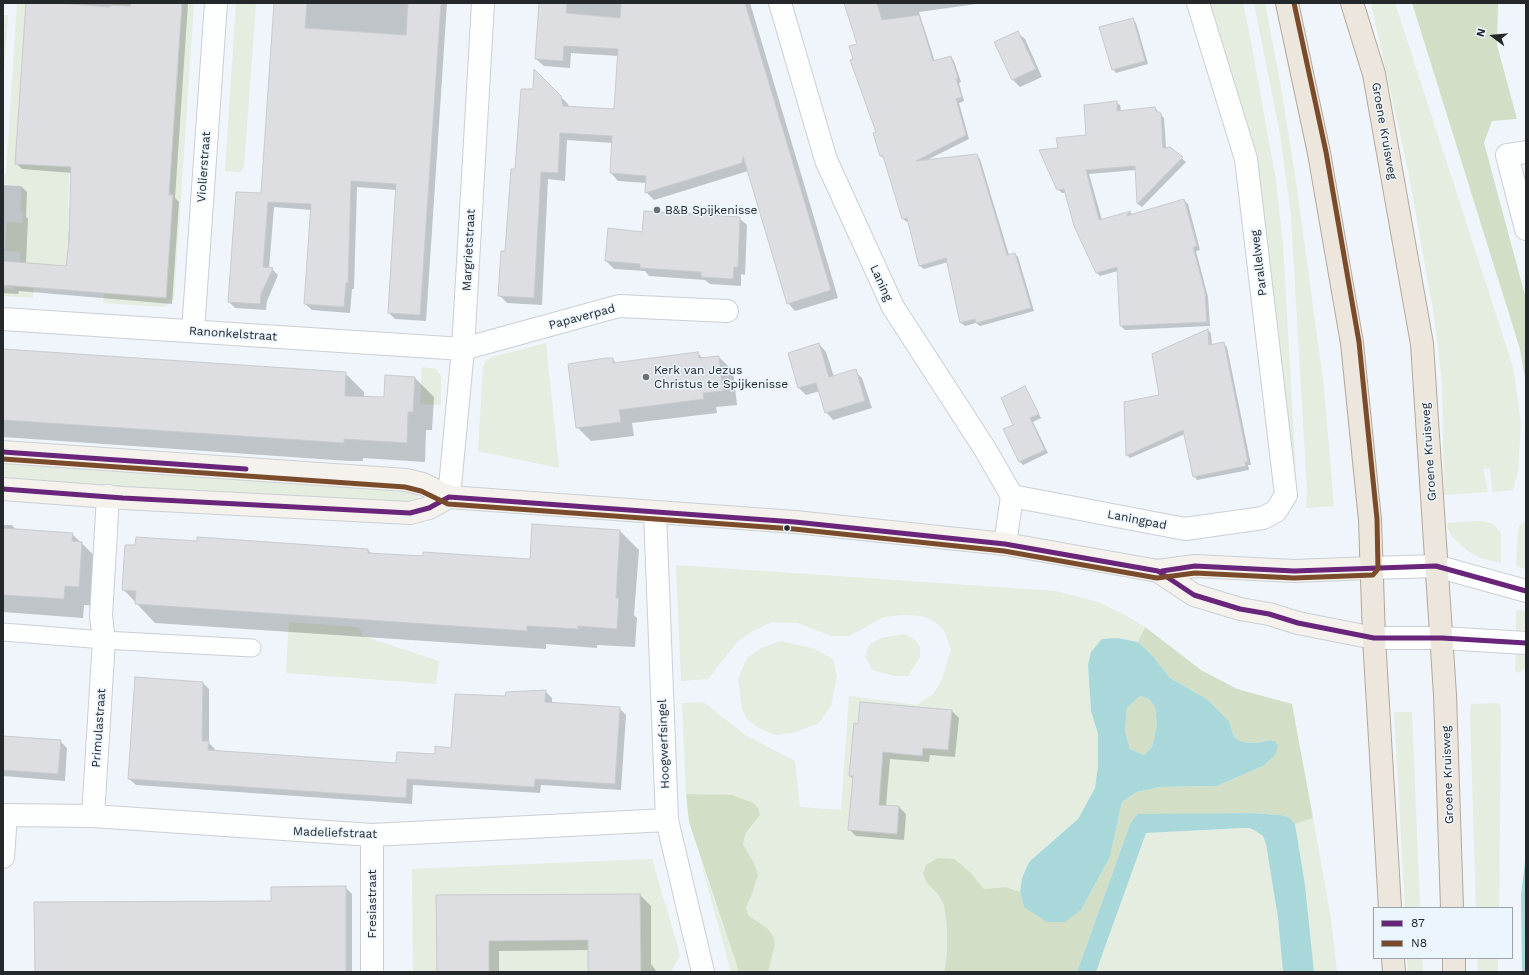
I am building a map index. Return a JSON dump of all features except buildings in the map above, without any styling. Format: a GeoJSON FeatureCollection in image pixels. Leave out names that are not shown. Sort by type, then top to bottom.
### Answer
{"type":"FeatureCollection","features":[{"type":"Feature","properties":{"kind":"main road"},"geometry":{"type":"LineString","coordinates":[[1287,3],[1319,153],[1352,343],[1370,520],[1374,638],[1390,907]]}},
{"type":"Feature","properties":{"kind":"main road","name":"Groene Kruisweg"},"geometry":{"type":"LineString","coordinates":[[1352,3],[1374,74],[1422,344],[1442,638],[1452,907]]}},
{"type":"Feature","properties":{"kind":"main road"},"geometry":{"type":"LineString","coordinates":[[1393,959],[1394,972]]}},
{"type":"Feature","properties":{"kind":"main road"},"geometry":{"type":"LineString","coordinates":[[1454,959],[1454,972]]}},
{"type":"Feature","properties":{"kind":"street","name":"Violierstraat"},"geometry":{"type":"LineString","coordinates":[[193,331],[216,3]]}},
{"type":"Feature","properties":{"kind":"street","name":"Margrietstraat"},"geometry":{"type":"LineString","coordinates":[[449,497],[463,349],[483,3]]}},
{"type":"Feature","properties":{"kind":"street","name":"Laning"},"geometry":{"type":"LineString","coordinates":[[780,3],[826,160],[892,308],[985,449],[1012,496]]}},
{"type":"Feature","properties":{"kind":"street","name":"Parallelweg"},"geometry":{"type":"LineString","coordinates":[[1198,3],[1246,159],[1286,494],[1276,511],[1263,518]]}},
{"type":"Feature","properties":{"kind":"street"},"geometry":{"type":"LineString","coordinates":[[1517,153],[1526,229]]}},
{"type":"Feature","properties":{"kind":"street","name":"Papaverpad"},"geometry":{"type":"LineString","coordinates":[[463,349],[619,306],[727,311]]}},
{"type":"Feature","properties":{"kind":"street","name":"Ranonkelstraat"},"geometry":{"type":"LineString","coordinates":[[3,318],[463,349]]}},
{"type":"Feature","properties":{"kind":"street"},"geometry":{"type":"LineString","coordinates":[[3,452],[406,480],[423,484],[449,497],[795,522],[1006,544],[1158,571],[1195,566],[1294,571],[1436,566],[1526,591]]}},
{"type":"Feature","properties":{"kind":"street"},"geometry":{"type":"LineString","coordinates":[[3,489],[410,513],[429,508],[449,497]]}},
{"type":"Feature","properties":{"kind":"street","name":"Primulastraat"},"geometry":{"type":"LineString","coordinates":[[93,816],[104,640],[101,616],[108,496]]}},
{"type":"Feature","properties":{"kind":"street","name":"Laningpad"},"geometry":{"type":"LineString","coordinates":[[1012,496],[1184,529],[1263,518]]}},
{"type":"Feature","properties":{"kind":"street"},"geometry":{"type":"LineString","coordinates":[[1006,544],[1012,496]]}},
{"type":"Feature","properties":{"kind":"street","name":"Hoogwerfsingel"},"geometry":{"type":"LineString","coordinates":[[655,512],[667,820],[704,972]]}},
{"type":"Feature","properties":{"kind":"street"},"geometry":{"type":"LineString","coordinates":[[1158,571],[1194,595],[1240,609],[1269,614],[1298,623],[1374,638],[1442,638],[1526,643]]}},
{"type":"Feature","properties":{"kind":"street"},"geometry":{"type":"LineString","coordinates":[[3,857],[5,815]]}},
{"type":"Feature","properties":{"kind":"street","name":"Madeliefstraat"},"geometry":{"type":"LineString","coordinates":[[5,815],[93,816],[268,830],[372,835],[667,820]]}},
{"type":"Feature","properties":{"kind":"street","name":"Fresiastraat"},"geometry":{"type":"LineString","coordinates":[[372,835],[372,972]]}},
{"type":"Feature","properties":{"kind":"lane"},"geometry":{"type":"LineString","coordinates":[[3,632],[104,640],[252,648]]}},
{"type":"Feature","properties":{"kind":"shaded area"},"geometry":{"type":"Polygon","coordinates":[[[17,3],[26,3],[15,164],[70,165],[68,207],[91,209],[86,218],[69,217],[68,231],[85,232],[85,242],[68,241],[66,261],[83,267],[35,264],[33,298],[3,296],[3,288],[13,289],[15,263],[20,263],[20,252],[5,251],[7,222],[22,223],[23,212],[20,212],[22,186],[3,184],[3,174],[6,174],[17,3]]]}},
{"type":"Feature","properties":{"kind":"shaded area"},"geometry":{"type":"Polygon","coordinates":[[[110,3],[194,3],[174,299],[164,307],[103,303],[107,267],[110,3]],[[141,193],[134,296],[166,298],[173,195],[141,193]]]}},
{"type":"Feature","properties":{"kind":"shaded area"},"geometry":{"type":"Polygon","coordinates":[[[236,3],[256,3],[244,167],[240,172],[225,171],[236,3]]]}},
{"type":"Feature","properties":{"kind":"shaded area"},"geometry":{"type":"Polygon","coordinates":[[[1204,3],[1243,3],[1252,47],[1276,181],[1283,245],[1297,492],[1292,492],[1252,159],[1204,3]]]}},
{"type":"Feature","properties":{"kind":"shaded area"},"geometry":{"type":"Polygon","coordinates":[[[1254,3],[1265,3],[1282,93],[1297,189],[1324,388],[1334,506],[1306,508],[1307,491],[1291,215],[1280,134],[1254,3]]]}},
{"type":"Feature","properties":{"kind":"shaded area"},"geometry":{"type":"Polygon","coordinates":[[[1371,3],[1395,3],[1513,367],[1521,423],[1518,471],[1513,490],[1492,492],[1490,468],[1483,469],[1488,492],[1444,495],[1442,381],[1434,316],[1408,170],[1371,3]]]}},
{"type":"Feature","properties":{"kind":"shaded area"},"geometry":{"type":"Polygon","coordinates":[[[3,15],[8,15],[3,85],[3,15]]]}},
{"type":"Feature","properties":{"kind":"shaded area"},"geometry":{"type":"Polygon","coordinates":[[[546,343],[559,468],[478,451],[483,367],[486,361],[492,357],[546,343]]]}},
{"type":"Feature","properties":{"kind":"shaded area"},"geometry":{"type":"Polygon","coordinates":[[[422,367],[436,369],[441,376],[441,405],[420,404],[422,367]]]}},
{"type":"Feature","properties":{"kind":"shaded area"},"geometry":{"type":"Polygon","coordinates":[[[3,460],[404,488],[418,494],[418,497],[417,501],[412,505],[3,480],[3,460]]]}},
{"type":"Feature","properties":{"kind":"shaded area"},"geometry":{"type":"Polygon","coordinates":[[[1481,521],[1493,524],[1501,533],[1501,563],[1481,558],[1468,551],[1453,538],[1447,526],[1448,523],[1481,521]]]}},
{"type":"Feature","properties":{"kind":"shaded area"},"geometry":{"type":"Polygon","coordinates":[[[1526,521],[1526,569],[1518,567],[1516,564],[1518,530],[1520,525],[1526,521]]]}},
{"type":"Feature","properties":{"kind":"shaded area"},"geometry":{"type":"Polygon","coordinates":[[[676,565],[1056,591],[1098,602],[1125,615],[1145,627],[1138,642],[1117,638],[1088,665],[1091,711],[1098,734],[1098,766],[1095,788],[1078,819],[1029,862],[1022,878],[1020,892],[1006,887],[984,889],[971,873],[927,883],[938,894],[944,905],[947,929],[947,954],[944,972],[768,972],[775,944],[767,928],[748,915],[746,907],[752,894],[754,863],[743,844],[746,834],[760,815],[712,794],[686,794],[682,703],[703,702],[747,736],[795,761],[800,807],[841,810],[849,696],[917,705],[933,694],[941,682],[951,650],[944,630],[932,620],[922,616],[905,615],[884,617],[849,636],[832,636],[797,623],[772,622],[753,631],[737,642],[708,679],[681,681],[676,565]]]}},
{"type":"Feature","properties":{"kind":"shaded area"},"geometry":{"type":"Polygon","coordinates":[[[1517,610],[1526,611],[1526,631],[1516,630],[1517,610]]]}},
{"type":"Feature","properties":{"kind":"shaded area"},"geometry":{"type":"Polygon","coordinates":[[[289,622],[359,627],[363,636],[439,661],[436,684],[286,673],[289,622]]]}},
{"type":"Feature","properties":{"kind":"shaded area"},"geometry":{"type":"Polygon","coordinates":[[[905,634],[915,640],[920,647],[920,657],[908,676],[893,676],[873,670],[865,657],[869,645],[881,638],[905,634]]]}},
{"type":"Feature","properties":{"kind":"shaded area"},"geometry":{"type":"Polygon","coordinates":[[[781,641],[815,649],[833,659],[837,676],[831,706],[819,723],[796,732],[775,735],[759,728],[747,719],[742,709],[738,679],[747,658],[761,648],[781,641]]]}},
{"type":"Feature","properties":{"kind":"shaded area"},"geometry":{"type":"Polygon","coordinates":[[[1526,651],[1526,668],[1517,673],[1515,670],[1516,654],[1526,651]]]}},
{"type":"Feature","properties":{"kind":"shaded area"},"geometry":{"type":"Polygon","coordinates":[[[1499,703],[1501,710],[1499,907],[1476,907],[1470,714],[1471,704],[1499,703]]]}},
{"type":"Feature","properties":{"kind":"shaded area"},"geometry":{"type":"Polygon","coordinates":[[[1394,712],[1412,712],[1420,907],[1405,907],[1394,712]]]}},
{"type":"Feature","properties":{"kind":"shaded area"},"geometry":{"type":"Polygon","coordinates":[[[1313,818],[1331,919],[1337,972],[1314,972],[1305,885],[1295,824],[1313,818]]]}},
{"type":"Feature","properties":{"kind":"shaded area"},"geometry":{"type":"Polygon","coordinates":[[[1250,828],[1256,831],[1263,836],[1266,844],[1278,918],[1283,972],[1096,972],[1146,833],[1250,828]]]}},
{"type":"Feature","properties":{"kind":"shaded area"},"geometry":{"type":"Polygon","coordinates":[[[699,855],[739,972],[731,972],[699,855]]]}},
{"type":"Feature","properties":{"kind":"shaded area"},"geometry":{"type":"Polygon","coordinates":[[[652,859],[680,955],[671,972],[413,972],[412,869],[652,859]]]}},
{"type":"Feature","properties":{"kind":"shaded area"},"geometry":{"type":"Polygon","coordinates":[[[1407,959],[1422,959],[1423,972],[1408,972],[1407,959]]]}},
{"type":"Feature","properties":{"kind":"shaded area"},"geometry":{"type":"Polygon","coordinates":[[[1477,959],[1498,959],[1498,972],[1478,972],[1477,959]]]}},
{"type":"Feature","properties":{"kind":"green space"},"geometry":{"type":"Polygon","coordinates":[[[1412,3],[1498,3],[1497,45],[1517,119],[1492,121],[1484,143],[1526,299],[1526,384],[1520,349],[1412,3]]]}},
{"type":"Feature","properties":{"kind":"green space"},"geometry":{"type":"Polygon","coordinates":[[[1145,627],[1201,670],[1237,689],[1292,704],[1313,818],[1295,824],[1290,818],[1281,815],[1253,813],[1138,815],[1130,824],[1077,972],[944,972],[947,954],[947,929],[944,905],[938,894],[927,883],[923,874],[926,865],[938,858],[954,859],[971,873],[984,889],[1006,887],[1020,892],[1024,907],[1081,910],[1110,857],[1122,802],[1137,792],[1159,787],[1217,786],[1263,766],[1270,740],[1256,743],[1242,742],[1234,737],[1229,721],[1207,699],[1170,678],[1153,656],[1138,642],[1145,627]]]}},
{"type":"Feature","properties":{"kind":"green space"},"geometry":{"type":"Polygon","coordinates":[[[1140,696],[1149,699],[1155,707],[1157,725],[1152,747],[1144,755],[1130,749],[1125,731],[1127,708],[1140,696]]]}},
{"type":"Feature","properties":{"kind":"green space"},"geometry":{"type":"Polygon","coordinates":[[[686,794],[732,795],[753,803],[758,808],[760,815],[746,833],[743,844],[754,863],[758,875],[746,907],[748,915],[767,928],[773,936],[775,944],[768,972],[739,972],[689,822],[686,794]]]}},
{"type":"Feature","properties":{"kind":"water"},"geometry":{"type":"Polygon","coordinates":[[[1117,638],[1138,642],[1153,656],[1170,678],[1207,699],[1229,721],[1234,737],[1242,742],[1256,743],[1270,740],[1276,742],[1278,746],[1275,755],[1263,766],[1217,786],[1159,787],[1137,792],[1122,802],[1110,857],[1081,910],[1065,922],[1047,922],[1024,907],[1020,892],[1022,878],[1029,862],[1078,819],[1095,788],[1098,766],[1098,734],[1091,711],[1088,665],[1091,652],[1102,639],[1117,638]],[[1140,696],[1127,708],[1125,731],[1130,749],[1144,755],[1152,747],[1157,725],[1155,707],[1149,699],[1140,696]]]}},
{"type":"Feature","properties":{"kind":"water"},"geometry":{"type":"Polygon","coordinates":[[[1253,813],[1281,815],[1290,818],[1295,824],[1305,885],[1314,972],[1283,972],[1278,918],[1266,844],[1263,836],[1256,831],[1250,828],[1243,828],[1146,833],[1096,972],[1077,972],[1130,824],[1138,814],[1253,813]]]}},
{"type":"Feature","properties":{"kind":"water"},"geometry":{"type":"Polygon","coordinates":[[[1526,853],[1526,972],[1522,972],[1521,895],[1526,853]]]}},
{"type":"Feature","properties":{"kind":"transit line","name":"N8"},"geometry":{"type":"LineString","coordinates":[[3,459],[405,487],[421,491],[448,504],[794,529],[1004,551],[1157,578],[1195,573],[1294,578],[1373,575],[1378,569],[1377,519],[1359,342],[1326,152],[1294,3]]}},
{"type":"Feature","properties":{"kind":"transit line","name":"87"},"geometry":{"type":"LineString","coordinates":[[3,452],[246,469]]}},
{"type":"Feature","properties":{"kind":"transit line","name":"87"},"geometry":{"type":"LineString","coordinates":[[3,489],[123,498],[410,513],[429,508],[449,497],[795,522],[1005,544],[1158,571],[1194,595],[1240,609],[1269,614],[1298,623],[1374,638],[1442,638],[1526,643]]}},
{"type":"Feature","properties":{"kind":"transit line","name":"87"},"geometry":{"type":"LineString","coordinates":[[1162,571],[1195,566],[1294,571],[1436,566],[1526,591]]}},
{"type":"Feature","properties":{"kind":"place","name":"B&B Spijkenisse"},"geometry":{"type":"Point","coordinates":[657,210]}},
{"type":"Feature","properties":{"kind":"place","name":"Kerk van Jezus Christus te Spijkenisse"},"geometry":{"type":"Point","coordinates":[646,377]}}]}
